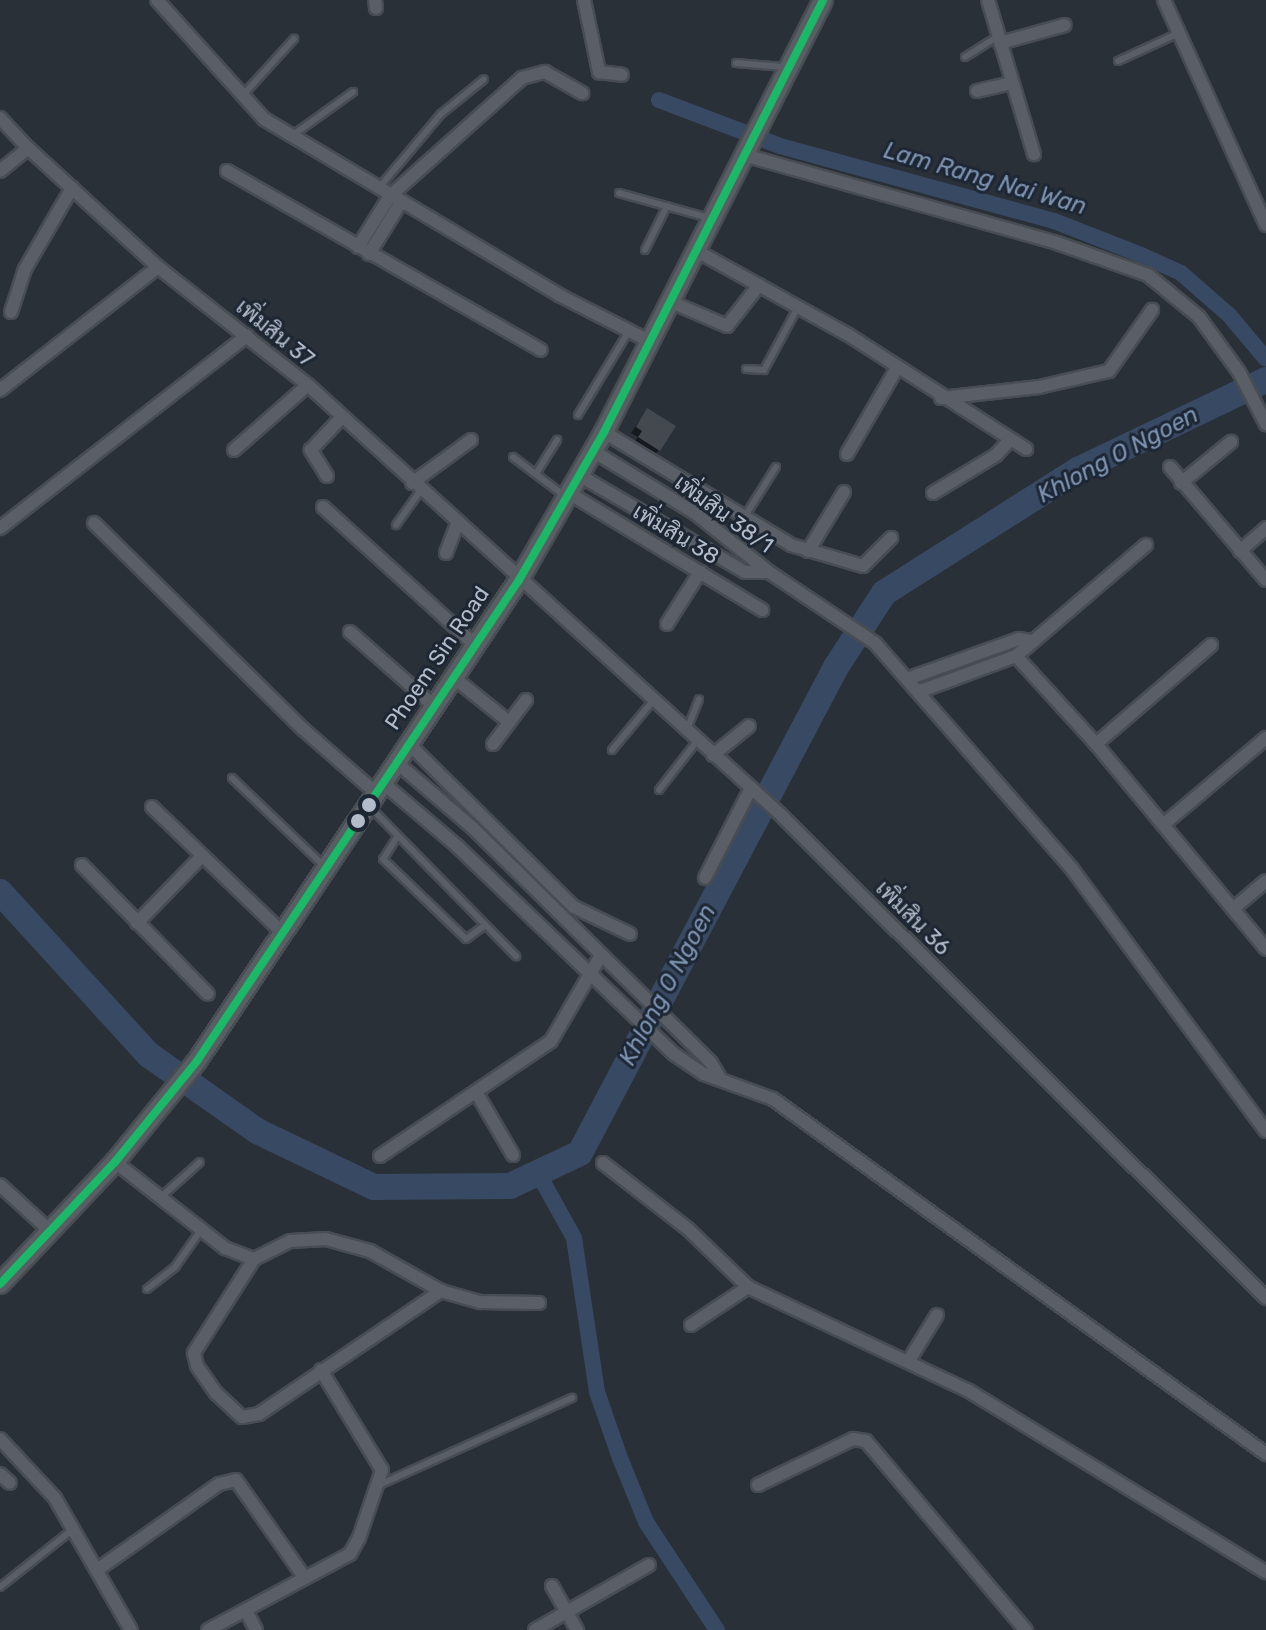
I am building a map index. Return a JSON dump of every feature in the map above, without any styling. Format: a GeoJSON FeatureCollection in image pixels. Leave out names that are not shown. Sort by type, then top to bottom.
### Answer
{"type":"FeatureCollection","features":[{"type":"Feature","properties":{"kind":"street"},"geometry":{"type":"LineString","coordinates":[[157,0],[243,95],[290,137],[559,295],[651,342]]}},
{"type":"Feature","properties":{"kind":"street"},"geometry":{"type":"LineString","coordinates":[[584,0],[599,72],[622,75]]}},
{"type":"Feature","properties":{"kind":"street","name":"Phoem Sin Road"},"geometry":{"type":"LineString","coordinates":[[0,1284],[115,1162],[197,1061],[473,643],[519,580],[604,432],[823,0]]}},
{"type":"Feature","properties":{"kind":"street"},"geometry":{"type":"LineString","coordinates":[[988,0],[1034,154]]}},
{"type":"Feature","properties":{"kind":"street"},"geometry":{"type":"LineString","coordinates":[[1164,0],[1266,225]]}},
{"type":"Feature","properties":{"kind":"street"},"geometry":{"type":"LineString","coordinates":[[999,40],[1065,25]]}},
{"type":"Feature","properties":{"kind":"street"},"geometry":{"type":"LineString","coordinates":[[363,250],[390,196],[534,71],[582,93]]}},
{"type":"Feature","properties":{"kind":"street"},"geometry":{"type":"LineString","coordinates":[[977,91],[1012,83]]}},
{"type":"Feature","properties":{"kind":"street","name":"เพิ่มสิน 37"},"geometry":{"type":"LineString","coordinates":[[0,118],[28,148],[158,267],[308,385],[519,580]]}},
{"type":"Feature","properties":{"kind":"street"},"geometry":{"type":"LineString","coordinates":[[750,143],[1121,263],[1175,293],[1239,372],[1266,424]]}},
{"type":"Feature","properties":{"kind":"street"},"geometry":{"type":"LineString","coordinates":[[0,171],[28,148]]}},
{"type":"Feature","properties":{"kind":"street"},"geometry":{"type":"LineString","coordinates":[[227,171],[541,350]]}},
{"type":"Feature","properties":{"kind":"street"},"geometry":{"type":"LineString","coordinates":[[11,312],[25,269],[72,188]]}},
{"type":"Feature","properties":{"kind":"street"},"geometry":{"type":"LineString","coordinates":[[697,251],[798,307],[1026,449]]}},
{"type":"Feature","properties":{"kind":"street"},"geometry":{"type":"LineString","coordinates":[[0,390],[158,267]]}},
{"type":"Feature","properties":{"kind":"street"},"geometry":{"type":"LineString","coordinates":[[671,302],[727,326],[759,285]]}},
{"type":"Feature","properties":{"kind":"street"},"geometry":{"type":"LineString","coordinates":[[941,398],[1039,387],[1109,371],[1152,310]]}},
{"type":"Feature","properties":{"kind":"street"},"geometry":{"type":"LineString","coordinates":[[0,528],[247,336]]}},
{"type":"Feature","properties":{"kind":"street"},"geometry":{"type":"LineString","coordinates":[[847,454],[897,368]]}},
{"type":"Feature","properties":{"kind":"street"},"geometry":{"type":"LineString","coordinates":[[234,450],[308,385]]}},
{"type":"Feature","properties":{"kind":"street"},"geometry":{"type":"LineString","coordinates":[[327,476],[311,450],[342,417]]}},
{"type":"Feature","properties":{"kind":"street"},"geometry":{"type":"LineString","coordinates":[[604,432],[808,551],[863,566],[891,538]]}},
{"type":"Feature","properties":{"kind":"street"},"geometry":{"type":"LineString","coordinates":[[416,486],[471,440]]}},
{"type":"Feature","properties":{"kind":"street"},"geometry":{"type":"LineString","coordinates":[[933,493],[996,455],[1010,440]]}},
{"type":"Feature","properties":{"kind":"street"},"geometry":{"type":"LineString","coordinates":[[1181,483],[1231,442]]}},
{"type":"Feature","properties":{"kind":"street","name":"เพิ่มสิน 38/1"},"geometry":{"type":"LineString","coordinates":[[593,451],[721,532],[769,572]]}},
{"type":"Feature","properties":{"kind":"street"},"geometry":{"type":"LineString","coordinates":[[1170,467],[1266,580]]}},
{"type":"Feature","properties":{"kind":"street","name":"เพิ่มสิน 38/1"},"geometry":{"type":"LineString","coordinates":[[579,475],[745,572],[769,572]]}},
{"type":"Feature","properties":{"kind":"street"},"geometry":{"type":"LineString","coordinates":[[808,551],[844,492]]}},
{"type":"Feature","properties":{"kind":"street","name":"เพิ่มสิน 38"},"geometry":{"type":"LineString","coordinates":[[568,496],[762,610]]}},
{"type":"Feature","properties":{"kind":"street"},"geometry":{"type":"LineString","coordinates":[[323,507],[473,643]]}},
{"type":"Feature","properties":{"kind":"street"},"geometry":{"type":"LineString","coordinates":[[94,523],[270,698],[375,794],[457,846],[674,1054],[704,1074],[773,1099],[1266,1454]]}},
{"type":"Feature","properties":{"kind":"street"},"geometry":{"type":"LineString","coordinates":[[446,553],[457,525]]}},
{"type":"Feature","properties":{"kind":"street"},"geometry":{"type":"LineString","coordinates":[[1240,551],[1266,528]]}},
{"type":"Feature","properties":{"kind":"street"},"geometry":{"type":"LineString","coordinates":[[707,550],[721,532]]}},
{"type":"Feature","properties":{"kind":"street"},"geometry":{"type":"LineString","coordinates":[[918,692],[1016,656],[1146,545]]}},
{"type":"Feature","properties":{"kind":"street"},"geometry":{"type":"LineString","coordinates":[[667,624],[700,572]]}},
{"type":"Feature","properties":{"kind":"street"},"geometry":{"type":"LineString","coordinates":[[769,572],[875,643],[1072,869],[1266,1131]]}},
{"type":"Feature","properties":{"kind":"street","name":"เพิ่มสิน 36"},"geometry":{"type":"LineString","coordinates":[[519,580],[780,814],[1266,1298]]}},
{"type":"Feature","properties":{"kind":"street"},"geometry":{"type":"LineString","coordinates":[[350,632],[434,706]]}},
{"type":"Feature","properties":{"kind":"street"},"geometry":{"type":"LineString","coordinates":[[907,679],[1019,639],[1031,641]]}},
{"type":"Feature","properties":{"kind":"street"},"geometry":{"type":"LineString","coordinates":[[1096,744],[1211,645]]}},
{"type":"Feature","properties":{"kind":"street"},"geometry":{"type":"LineString","coordinates":[[1016,656],[1096,744],[1266,949]]}},
{"type":"Feature","properties":{"kind":"street"},"geometry":{"type":"LineString","coordinates":[[453,677],[509,722]]}},
{"type":"Feature","properties":{"kind":"street"},"geometry":{"type":"LineString","coordinates":[[493,744],[526,700]]}},
{"type":"Feature","properties":{"kind":"street"},"geometry":{"type":"LineString","coordinates":[[713,755],[749,726]]}},
{"type":"Feature","properties":{"kind":"street"},"geometry":{"type":"LineString","coordinates":[[1163,825],[1266,738]]}},
{"type":"Feature","properties":{"kind":"street"},"geometry":{"type":"LineString","coordinates":[[408,743],[574,907],[630,934]]}},
{"type":"Feature","properties":{"kind":"street"},"geometry":{"type":"LineString","coordinates":[[396,762],[473,828],[687,1041],[720,1078]]}},
{"type":"Feature","properties":{"kind":"street"},"geometry":{"type":"LineString","coordinates":[[705,878],[752,789]]}},
{"type":"Feature","properties":{"kind":"street"},"geometry":{"type":"LineString","coordinates":[[152,807],[283,933]]}},
{"type":"Feature","properties":{"kind":"street"},"geometry":{"type":"LineString","coordinates":[[137,923],[202,856]]}},
{"type":"Feature","properties":{"kind":"street"},"geometry":{"type":"LineString","coordinates":[[82,865],[208,994]]}},
{"type":"Feature","properties":{"kind":"street"},"geometry":{"type":"LineString","coordinates":[[1233,909],[1266,881]]}},
{"type":"Feature","properties":{"kind":"street"},"geometry":{"type":"LineString","coordinates":[[380,1156],[556,1037],[601,955]]}},
{"type":"Feature","properties":{"kind":"street"},"geometry":{"type":"LineString","coordinates":[[476,1092],[513,1155]]}},
{"type":"Feature","properties":{"kind":"street"},"geometry":{"type":"LineString","coordinates":[[115,1162],[225,1248],[254,1259]]}},
{"type":"Feature","properties":{"kind":"street"},"geometry":{"type":"LineString","coordinates":[[603,1163],[699,1238],[748,1287],[969,1391],[1266,1572]]}},
{"type":"Feature","properties":{"kind":"street"},"geometry":{"type":"LineString","coordinates":[[0,1185],[50,1231]]}},
{"type":"Feature","properties":{"kind":"street"},"geometry":{"type":"LineString","coordinates":[[441,1291],[249,1418],[234,1413],[197,1366],[194,1353],[254,1259],[290,1241],[326,1239],[370,1251],[441,1291],[480,1302],[539,1303]]}},
{"type":"Feature","properties":{"kind":"street"},"geometry":{"type":"LineString","coordinates":[[691,1325],[748,1287]]}},
{"type":"Feature","properties":{"kind":"street"},"geometry":{"type":"LineString","coordinates":[[908,1362],[937,1315]]}},
{"type":"Feature","properties":{"kind":"street"},"geometry":{"type":"LineString","coordinates":[[208,1630],[350,1554],[379,1485],[382,1470],[321,1370]]}},
{"type":"Feature","properties":{"kind":"street"},"geometry":{"type":"LineString","coordinates":[[0,1439],[55,1498],[71,1531],[131,1630]]}},
{"type":"Feature","properties":{"kind":"street"},"geometry":{"type":"LineString","coordinates":[[758,1485],[842,1444],[866,1441],[1026,1630]]}},
{"type":"Feature","properties":{"kind":"street"},"geometry":{"type":"LineString","coordinates":[[97,1570],[219,1484],[236,1480],[305,1578]]}},
{"type":"Feature","properties":{"kind":"street"},"geometry":{"type":"LineString","coordinates":[[535,1630],[649,1565]]}},
{"type":"Feature","properties":{"kind":"street"},"geometry":{"type":"LineString","coordinates":[[552,1586],[577,1630]]}},
{"type":"Feature","properties":{"kind":"street"},"geometry":{"type":"LineString","coordinates":[[246,1611],[256,1630]]}},
{"type":"Feature","properties":{"kind":"lane"},"geometry":{"type":"LineString","coordinates":[[1118,61],[1179,33]]}},
{"type":"Feature","properties":{"kind":"lane"},"geometry":{"type":"LineString","coordinates":[[243,95],[294,39]]}},
{"type":"Feature","properties":{"kind":"lane"},"geometry":{"type":"LineString","coordinates":[[965,57],[999,40]]}},
{"type":"Feature","properties":{"kind":"lane"},"geometry":{"type":"LineString","coordinates":[[736,63],[787,67]]}},
{"type":"Feature","properties":{"kind":"lane"},"geometry":{"type":"LineString","coordinates":[[390,196],[441,114],[484,79]]}},
{"type":"Feature","properties":{"kind":"lane"},"geometry":{"type":"LineString","coordinates":[[290,137],[353,92]]}},
{"type":"Feature","properties":{"kind":"lane"},"geometry":{"type":"LineString","coordinates":[[619,193],[712,219]]}},
{"type":"Feature","properties":{"kind":"lane"},"geometry":{"type":"LineString","coordinates":[[645,250],[667,206]]}},
{"type":"Feature","properties":{"kind":"lane"},"geometry":{"type":"LineString","coordinates":[[746,369],[764,370],[798,307]]}},
{"type":"Feature","properties":{"kind":"lane"},"geometry":{"type":"LineString","coordinates":[[578,415],[630,329]]}},
{"type":"Feature","properties":{"kind":"lane"},"geometry":{"type":"LineString","coordinates":[[537,472],[557,440]]}},
{"type":"Feature","properties":{"kind":"lane"},"geometry":{"type":"LineString","coordinates":[[513,457],[568,496]]}},
{"type":"Feature","properties":{"kind":"lane"},"geometry":{"type":"LineString","coordinates":[[745,516],[776,467]]}},
{"type":"Feature","properties":{"kind":"lane"},"geometry":{"type":"LineString","coordinates":[[396,525],[416,486]]}},
{"type":"Feature","properties":{"kind":"lane"},"geometry":{"type":"LineString","coordinates":[[685,732],[699,699]]}},
{"type":"Feature","properties":{"kind":"lane"},"geometry":{"type":"LineString","coordinates":[[612,750],[652,702]]}},
{"type":"Feature","properties":{"kind":"lane"},"geometry":{"type":"LineString","coordinates":[[659,790],[697,741]]}},
{"type":"Feature","properties":{"kind":"lane"},"geometry":{"type":"LineString","coordinates":[[232,778],[326,868]]}},
{"type":"Feature","properties":{"kind":"lane"},"geometry":{"type":"LineString","coordinates":[[375,794],[397,837],[516,956]]}},
{"type":"Feature","properties":{"kind":"lane"},"geometry":{"type":"LineString","coordinates":[[397,837],[383,859],[468,940],[484,926]]}},
{"type":"Feature","properties":{"kind":"lane"},"geometry":{"type":"LineString","coordinates":[[161,1197],[200,1162]]}},
{"type":"Feature","properties":{"kind":"lane"},"geometry":{"type":"LineString","coordinates":[[147,1289],[175,1267],[201,1230]]}},
{"type":"Feature","properties":{"kind":"lane"},"geometry":{"type":"LineString","coordinates":[[379,1485],[572,1398]]}},
{"type":"Feature","properties":{"kind":"lane"},"geometry":{"type":"LineString","coordinates":[[0,1587],[71,1531]]}},
{"type":"Feature","properties":{"kind":"building"},"geometry":{"type":"Polygon","coordinates":[[[647,408],[676,426],[660,451],[638,437],[642,431],[636,427],[647,408]]]}},
{"type":"Feature","properties":{"kind":"waterway","name":"Lam Rang Nai Wan"},"geometry":{"type":"LineString","coordinates":[[659,100],[780,146],[1054,221],[1141,255],[1181,273],[1229,315],[1266,359]]}},
{"type":"Feature","properties":{"kind":"waterway","name":"Khlong O Ngoen"},"geometry":{"type":"LineString","coordinates":[[0,892],[149,1055],[257,1131],[374,1187],[510,1186],[580,1153],[836,667],[884,593],[1078,470],[1266,380]]}},
{"type":"Feature","properties":{"kind":"waterway"},"geometry":{"type":"LineString","coordinates":[[538,1173],[574,1238],[597,1392],[620,1458],[646,1522],[717,1630]]}},
{"type":"Feature","properties":{"kind":"transit line"},"geometry":{"type":"LineString","coordinates":[[0,1284],[115,1162],[197,1061],[519,580],[604,432],[823,0]]}}]}
